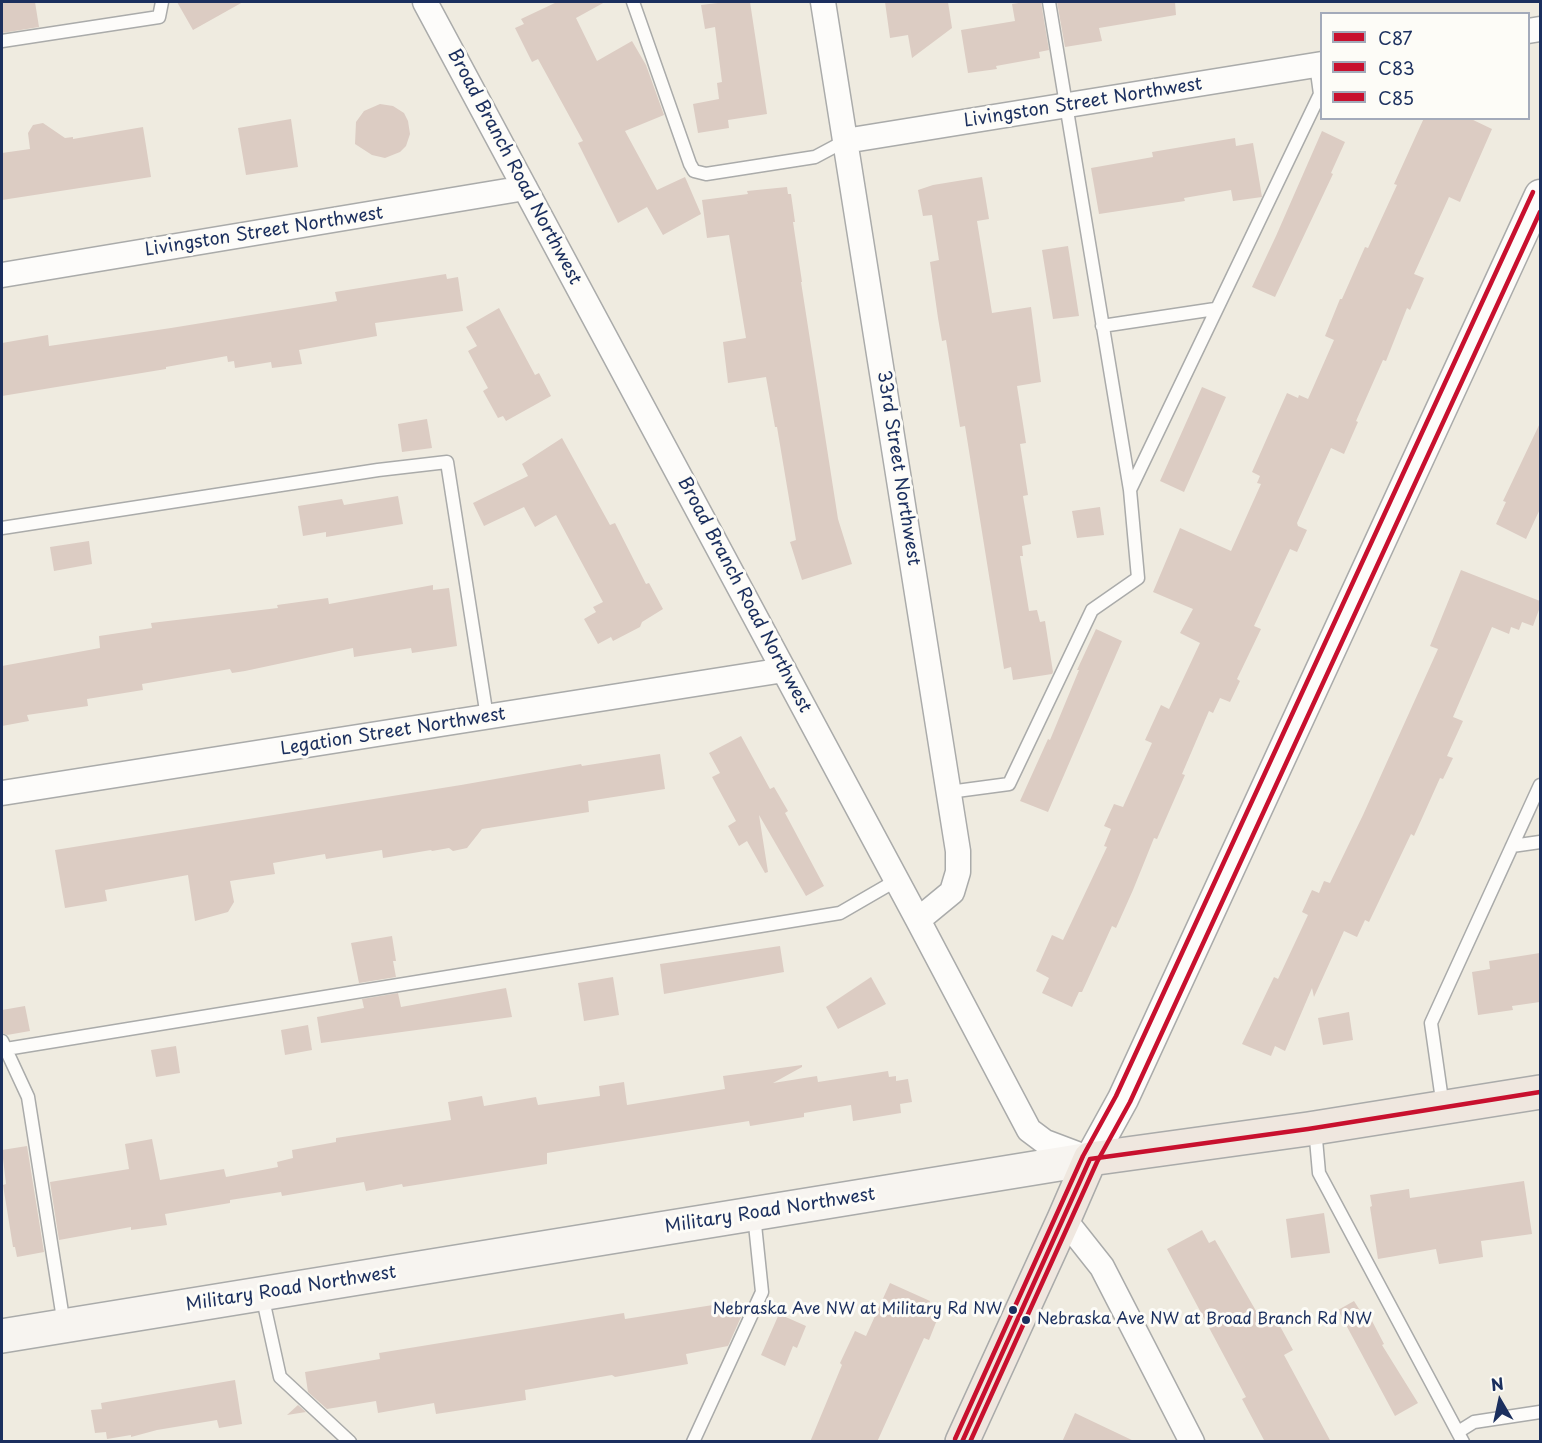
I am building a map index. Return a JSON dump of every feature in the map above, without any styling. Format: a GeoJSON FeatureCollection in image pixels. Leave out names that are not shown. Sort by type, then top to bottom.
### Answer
{"type":"FeatureCollection","features":[{"type":"Feature","properties":{"kind":"main road","name":"Military Road Northwest"},"geometry":{"type":"LineString","coordinates":[[2,1336],[1090,1159],[1315,1128],[1540,1092]]}},
{"type":"Feature","properties":{"kind":"main road"},"geometry":{"type":"LineString","coordinates":[[962,1442],[1090,1159]]}},
{"type":"Feature","properties":{"kind":"street","name":"Broad Branch Road Northwest"},"geometry":{"type":"LineString","coordinates":[[425,2],[1029,1130],[1045,1142],[1090,1159]]}},
{"type":"Feature","properties":{"kind":"street","name":"33rd Street Northwest"},"geometry":{"type":"LineString","coordinates":[[823,2],[958,851],[958,872],[952,892],[918,920]]}},
{"type":"Feature","properties":{"kind":"street","name":"Livingston Street Northwest"},"geometry":{"type":"LineString","coordinates":[[845,141],[1319,64]]}},
{"type":"Feature","properties":{"kind":"street","name":"Livingston Street Northwest"},"geometry":{"type":"LineString","coordinates":[[2,275],[525,189]]}},
{"type":"Feature","properties":{"kind":"street"},"geometry":{"type":"LineString","coordinates":[[1090,1159],[1123,1099],[1540,195]]}},
{"type":"Feature","properties":{"kind":"street","name":"Legation Street Northwest"},"geometry":{"type":"LineString","coordinates":[[2,793],[784,670]]}},
{"type":"Feature","properties":{"kind":"street"},"geometry":{"type":"LineString","coordinates":[[1064,1219],[1102,1267],[1192,1442]]}},
{"type":"Feature","properties":{"kind":"lane"},"geometry":{"type":"LineString","coordinates":[[2,41],[159,17],[162,2]]}},
{"type":"Feature","properties":{"kind":"lane"},"geometry":{"type":"LineString","coordinates":[[633,2],[694,171],[706,174],[816,157],[845,141]]}},
{"type":"Feature","properties":{"kind":"lane"},"geometry":{"type":"LineString","coordinates":[[949,792],[1009,784],[1092,610],[1138,578],[1130,490],[1049,2]]}},
{"type":"Feature","properties":{"kind":"lane"},"geometry":{"type":"LineString","coordinates":[[1130,490],[1320,94],[1319,64]]}},
{"type":"Feature","properties":{"kind":"lane"},"geometry":{"type":"LineString","coordinates":[[1102,326],[1215,309]]}},
{"type":"Feature","properties":{"kind":"lane"},"geometry":{"type":"LineString","coordinates":[[2,528],[378,470],[447,462],[487,717]]}},
{"type":"Feature","properties":{"kind":"lane"},"geometry":{"type":"LineString","coordinates":[[1443,1107],[1431,1023],[1540,786]]}},
{"type":"Feature","properties":{"kind":"lane"},"geometry":{"type":"LineString","coordinates":[[1512,846],[1540,842]]}},
{"type":"Feature","properties":{"kind":"lane"},"geometry":{"type":"LineString","coordinates":[[64,1326],[28,1097],[4,1045],[840,913],[897,880]]}},
{"type":"Feature","properties":{"kind":"lane"},"geometry":{"type":"LineString","coordinates":[[1315,1128],[1319,1173],[1461,1437],[1474,1422],[1540,1412]]}},
{"type":"Feature","properties":{"kind":"lane"},"geometry":{"type":"LineString","coordinates":[[693,1442],[762,1292],[754,1213]]}},
{"type":"Feature","properties":{"kind":"lane"},"geometry":{"type":"LineString","coordinates":[[262,1293],[280,1377],[350,1442]]}},
{"type":"Feature","properties":{"kind":"building"},"geometry":{"type":"Polygon","coordinates":[[[2,2],[35,2],[39,27],[2,33],[2,2]]]}},
{"type":"Feature","properties":{"kind":"building"},"geometry":{"type":"Polygon","coordinates":[[[177,2],[243,2],[193,30],[177,2]]]}},
{"type":"Feature","properties":{"kind":"building"},"geometry":{"type":"Polygon","coordinates":[[[557,2],[605,2],[576,18],[597,61],[632,41],[646,65],[664,115],[625,131],[657,190],[685,177],[701,214],[663,235],[647,207],[618,223],[578,143],[583,141],[538,59],[532,62],[515,28],[524,24],[521,19],[557,2]]]}},
{"type":"Feature","properties":{"kind":"building"},"geometry":{"type":"Polygon","coordinates":[[[750,2],[767,114],[728,120],[729,128],[698,133],[693,104],[719,99],[717,83],[722,82],[715,27],[705,29],[701,5],[750,2]]]}},
{"type":"Feature","properties":{"kind":"building"},"geometry":{"type":"Polygon","coordinates":[[[885,2],[948,2],[952,28],[912,58],[908,35],[890,38],[885,2]]]}},
{"type":"Feature","properties":{"kind":"building"},"geometry":{"type":"Polygon","coordinates":[[[1041,2],[1049,50],[1039,52],[1040,58],[996,66],[997,69],[968,73],[961,30],[1015,21],[1012,4],[1041,2]]]}},
{"type":"Feature","properties":{"kind":"building"},"geometry":{"type":"Polygon","coordinates":[[[1057,2],[1175,2],[1176,15],[1099,28],[1102,41],[1065,47],[1057,2]]]}},
{"type":"Feature","properties":{"kind":"building"},"geometry":{"type":"Polygon","coordinates":[[[380,104],[393,106],[404,113],[410,134],[406,146],[400,152],[385,158],[372,155],[355,144],[356,122],[364,111],[380,104]]]}},
{"type":"Feature","properties":{"kind":"building"},"geometry":{"type":"Polygon","coordinates":[[[291,119],[298,167],[246,175],[238,128],[291,119]]]}},
{"type":"Feature","properties":{"kind":"building"},"geometry":{"type":"Polygon","coordinates":[[[1423,120],[1473,120],[1492,129],[1460,202],[1449,197],[1414,274],[1424,278],[1410,310],[1407,308],[1386,361],[1383,360],[1344,454],[1331,448],[1297,523],[1298,526],[1307,530],[1297,552],[1290,549],[1254,626],[1261,629],[1237,679],[1240,681],[1230,702],[1220,698],[1213,713],[1209,711],[1182,774],[1185,775],[1157,839],[1154,838],[1116,928],[1112,926],[1082,992],[1079,992],[1072,1007],[1042,993],[1049,978],[1036,971],[1052,935],[1063,940],[1107,847],[1104,846],[1111,829],[1104,826],[1114,804],[1123,807],[1152,743],[1145,740],[1161,705],[1169,709],[1200,643],[1180,633],[1193,609],[1153,592],[1180,528],[1231,551],[1261,484],[1257,483],[1260,476],[1252,472],[1287,393],[1308,399],[1334,340],[1325,336],[1340,299],[1342,299],[1365,247],[1368,248],[1397,185],[1394,184],[1423,120]]]}},
{"type":"Feature","properties":{"kind":"building"},"geometry":{"type":"Polygon","coordinates":[[[43,123],[65,138],[73,137],[73,139],[143,127],[151,177],[2,200],[2,153],[30,149],[28,133],[33,125],[43,123]]]}},
{"type":"Feature","properties":{"kind":"building"},"geometry":{"type":"Polygon","coordinates":[[[1322,131],[1345,142],[1331,173],[1333,174],[1275,297],[1252,287],[1322,131]]]}},
{"type":"Feature","properties":{"kind":"building"},"geometry":{"type":"Polygon","coordinates":[[[1235,138],[1236,146],[1253,143],[1262,197],[1233,201],[1231,190],[1184,198],[1185,201],[1099,214],[1091,168],[1153,157],[1152,152],[1235,138]]]}},
{"type":"Feature","properties":{"kind":"building"},"geometry":{"type":"Polygon","coordinates":[[[982,177],[989,219],[977,221],[992,313],[1031,307],[1041,382],[1017,386],[1026,443],[1020,444],[1028,495],[1023,496],[1031,544],[1022,546],[1023,556],[1020,556],[1029,611],[1037,610],[1040,622],[1045,621],[1053,672],[1013,680],[1011,667],[1004,669],[965,426],[960,427],[946,340],[942,341],[930,262],[939,260],[932,215],[923,216],[918,190],[933,185],[982,177]]]}},
{"type":"Feature","properties":{"kind":"building"},"geometry":{"type":"Polygon","coordinates":[[[787,187],[788,194],[791,194],[801,282],[838,519],[852,564],[802,580],[790,542],[796,540],[766,377],[728,383],[723,342],[746,338],[729,235],[707,238],[702,200],[748,194],[747,191],[787,187]]]}},
{"type":"Feature","properties":{"kind":"building"},"geometry":{"type":"Polygon","coordinates":[[[1068,246],[1079,316],[1053,319],[1042,250],[1068,246]]]}},
{"type":"Feature","properties":{"kind":"building"},"geometry":{"type":"Polygon","coordinates":[[[446,274],[447,279],[458,277],[463,311],[375,323],[377,336],[299,350],[302,364],[272,368],[271,362],[235,368],[234,361],[228,362],[227,356],[166,367],[166,369],[2,396],[2,343],[48,335],[49,346],[171,328],[337,301],[335,292],[446,274]]]}},
{"type":"Feature","properties":{"kind":"building"},"geometry":{"type":"Polygon","coordinates":[[[499,308],[535,375],[539,373],[551,396],[506,421],[503,416],[498,418],[483,391],[488,388],[468,351],[477,346],[466,327],[499,308]]]}},
{"type":"Feature","properties":{"kind":"building"},"geometry":{"type":"Polygon","coordinates":[[[1202,387],[1226,397],[1184,492],[1160,481],[1202,387]]]}},
{"type":"Feature","properties":{"kind":"building"},"geometry":{"type":"Polygon","coordinates":[[[427,419],[432,448],[402,452],[398,424],[427,419]]]}},
{"type":"Feature","properties":{"kind":"building"},"geometry":{"type":"Polygon","coordinates":[[[1540,423],[1540,509],[1526,539],[1496,524],[1506,502],[1503,501],[1540,423]]]}},
{"type":"Feature","properties":{"kind":"building"},"geometry":{"type":"Polygon","coordinates":[[[562,438],[610,525],[615,523],[646,584],[649,583],[663,609],[642,622],[640,627],[613,641],[611,637],[598,644],[584,619],[596,612],[593,607],[603,602],[556,515],[535,527],[524,507],[484,526],[473,503],[528,476],[522,464],[562,438]]]}},
{"type":"Feature","properties":{"kind":"building"},"geometry":{"type":"Polygon","coordinates":[[[398,496],[403,524],[326,537],[326,532],[303,536],[298,506],[342,499],[344,505],[398,496]]]}},
{"type":"Feature","properties":{"kind":"building"},"geometry":{"type":"Polygon","coordinates":[[[1100,507],[1104,535],[1077,538],[1072,511],[1100,507]]]}},
{"type":"Feature","properties":{"kind":"building"},"geometry":{"type":"Polygon","coordinates":[[[89,541],[92,564],[54,571],[50,547],[89,541]]]}},
{"type":"Feature","properties":{"kind":"building"},"geometry":{"type":"Polygon","coordinates":[[[1461,570],[1540,601],[1533,626],[1522,622],[1519,630],[1511,627],[1509,634],[1492,627],[1453,717],[1463,721],[1447,756],[1453,758],[1443,779],[1440,778],[1414,836],[1411,834],[1369,922],[1365,920],[1357,937],[1344,931],[1314,997],[1312,988],[1285,1051],[1275,1046],[1271,1056],[1242,1044],[1274,977],[1278,979],[1308,915],[1302,912],[1312,890],[1319,893],[1324,881],[1330,883],[1363,815],[1438,649],[1430,646],[1461,570]]]}},
{"type":"Feature","properties":{"kind":"building"},"geometry":{"type":"Polygon","coordinates":[[[433,585],[433,590],[449,588],[457,646],[412,653],[411,648],[354,657],[353,648],[245,671],[232,673],[230,669],[142,684],[143,690],[87,699],[88,706],[27,715],[29,721],[2,726],[2,666],[100,648],[99,636],[152,628],[151,623],[278,608],[277,605],[328,598],[329,604],[433,585]]]}},
{"type":"Feature","properties":{"kind":"building"},"geometry":{"type":"Polygon","coordinates":[[[1096,629],[1122,641],[1048,812],[1020,801],[1048,739],[1050,740],[1079,670],[1077,670],[1096,629]]]}},
{"type":"Feature","properties":{"kind":"building"},"geometry":{"type":"Polygon","coordinates":[[[741,736],[770,789],[774,787],[788,811],[785,813],[824,886],[806,896],[759,815],[768,872],[765,873],[747,841],[739,846],[728,826],[736,821],[712,777],[720,773],[709,753],[741,736]]]}},
{"type":"Feature","properties":{"kind":"building"},"geometry":{"type":"Polygon","coordinates":[[[660,754],[665,789],[588,801],[589,812],[482,829],[467,848],[453,851],[449,848],[383,858],[382,850],[326,859],[325,854],[273,863],[275,874],[230,881],[234,902],[228,912],[195,921],[188,875],[105,890],[107,901],[65,908],[55,850],[581,764],[582,766],[660,754]]]}},
{"type":"Feature","properties":{"kind":"building"},"geometry":{"type":"Polygon","coordinates":[[[392,936],[396,977],[359,983],[351,943],[392,936]]]}},
{"type":"Feature","properties":{"kind":"building"},"geometry":{"type":"Polygon","coordinates":[[[780,946],[784,972],[664,994],[660,964],[780,946]]]}},
{"type":"Feature","properties":{"kind":"building"},"geometry":{"type":"Polygon","coordinates":[[[1540,953],[1540,1002],[1512,1006],[1513,1010],[1478,1015],[1472,972],[1490,969],[1489,961],[1540,953]]]}},
{"type":"Feature","properties":{"kind":"building"},"geometry":{"type":"Polygon","coordinates":[[[613,977],[619,1015],[584,1021],[578,983],[613,977]]]}},
{"type":"Feature","properties":{"kind":"building"},"geometry":{"type":"Polygon","coordinates":[[[871,977],[886,1004],[838,1029],[826,1007],[871,977]]]}},
{"type":"Feature","properties":{"kind":"building"},"geometry":{"type":"Polygon","coordinates":[[[506,988],[512,1017],[321,1043],[317,1017],[364,1008],[362,999],[398,993],[401,1007],[506,988]]]}},
{"type":"Feature","properties":{"kind":"building"},"geometry":{"type":"Polygon","coordinates":[[[25,1006],[30,1031],[7,1035],[2,1033],[2,1010],[25,1006]]]}},
{"type":"Feature","properties":{"kind":"building"},"geometry":{"type":"Polygon","coordinates":[[[1349,1012],[1353,1040],[1323,1045],[1318,1018],[1349,1012]]]}},
{"type":"Feature","properties":{"kind":"building"},"geometry":{"type":"Polygon","coordinates":[[[308,1025],[312,1050],[285,1055],[281,1030],[308,1025]]]}},
{"type":"Feature","properties":{"kind":"building"},"geometry":{"type":"Polygon","coordinates":[[[176,1046],[180,1073],[156,1077],[151,1050],[176,1046]]]}},
{"type":"Feature","properties":{"kind":"building"},"geometry":{"type":"Polygon","coordinates":[[[802,1065],[773,1083],[817,1076],[818,1082],[888,1071],[889,1077],[896,1076],[896,1081],[908,1079],[912,1102],[900,1104],[901,1113],[853,1121],[851,1105],[804,1113],[804,1117],[750,1126],[749,1121],[547,1153],[547,1164],[403,1187],[402,1184],[366,1191],[364,1182],[282,1196],[281,1192],[230,1200],[230,1203],[165,1214],[167,1225],[131,1230],[131,1227],[59,1240],[50,1182],[129,1169],[125,1144],[152,1139],[160,1180],[224,1169],[226,1177],[278,1167],[277,1162],[293,1158],[292,1150],[336,1142],[336,1138],[451,1120],[448,1102],[482,1096],[484,1106],[536,1097],[538,1105],[600,1096],[599,1086],[624,1082],[627,1105],[725,1089],[723,1076],[802,1065]]]}},
{"type":"Feature","properties":{"kind":"building"},"geometry":{"type":"Polygon","coordinates":[[[27,1146],[44,1252],[17,1257],[15,1247],[13,1247],[3,1185],[6,1184],[2,1150],[27,1146]]]}},
{"type":"Feature","properties":{"kind":"building"},"geometry":{"type":"Polygon","coordinates":[[[1524,1181],[1532,1234],[1481,1241],[1483,1257],[1439,1264],[1436,1249],[1378,1259],[1370,1195],[1409,1189],[1410,1198],[1524,1181]]]}},
{"type":"Feature","properties":{"kind":"building"},"geometry":{"type":"Polygon","coordinates":[[[1324,1213],[1330,1253],[1291,1258],[1286,1219],[1324,1213]]]}},
{"type":"Feature","properties":{"kind":"building"},"geometry":{"type":"Polygon","coordinates":[[[1202,1230],[1209,1243],[1215,1240],[1263,1323],[1275,1317],[1293,1350],[1284,1355],[1331,1442],[1265,1442],[1242,1399],[1246,1397],[1167,1249],[1202,1230]]]}},
{"type":"Feature","properties":{"kind":"building"},"geometry":{"type":"Polygon","coordinates":[[[890,1283],[930,1301],[927,1310],[939,1315],[929,1340],[924,1338],[877,1442],[810,1442],[842,1365],[840,1363],[855,1331],[866,1336],[890,1283]]]}},
{"type":"Feature","properties":{"kind":"building"},"geometry":{"type":"Polygon","coordinates":[[[738,1301],[741,1317],[728,1346],[686,1354],[688,1364],[525,1390],[526,1400],[436,1414],[434,1403],[378,1413],[376,1401],[327,1409],[308,1392],[305,1372],[380,1359],[379,1353],[624,1313],[625,1319],[738,1301]]]}},
{"type":"Feature","properties":{"kind":"building"},"geometry":{"type":"Polygon","coordinates":[[[1354,1301],[1368,1323],[1372,1321],[1384,1344],[1382,1345],[1418,1403],[1395,1416],[1338,1310],[1354,1301]]]}},
{"type":"Feature","properties":{"kind":"building"},"geometry":{"type":"Polygon","coordinates":[[[779,1314],[806,1326],[797,1348],[793,1346],[785,1366],[761,1355],[779,1314]]]}},
{"type":"Feature","properties":{"kind":"building"},"geometry":{"type":"Polygon","coordinates":[[[235,1380],[242,1424],[219,1428],[217,1420],[157,1430],[131,1437],[131,1435],[107,1439],[106,1432],[95,1433],[91,1410],[102,1409],[101,1403],[235,1380]]]}},
{"type":"Feature","properties":{"kind":"building"},"geometry":{"type":"Polygon","coordinates":[[[298,1405],[306,1412],[287,1415],[298,1405]]]}},
{"type":"Feature","properties":{"kind":"building"},"geometry":{"type":"Polygon","coordinates":[[[1075,1413],[1136,1442],[1062,1442],[1075,1413]]]}},
{"type":"Feature","properties":{"kind":"transit line","name":"C85"},"geometry":{"type":"LineString","coordinates":[[955,1439],[1083,1156],[1116,1096],[1533,192]]}},
{"type":"Feature","properties":{"kind":"transit line","name":"C83"},"geometry":{"type":"LineString","coordinates":[[970,1442],[1097,1162],[1130,1102],[1540,212]]}},
{"type":"Feature","properties":{"kind":"transit line","name":"C87"},"geometry":{"type":"LineString","coordinates":[[1090,1159],[1308,1129],[1540,1092]]}},
{"type":"Feature","properties":{"kind":"transit line","name":"C87"},"geometry":{"type":"LineString","coordinates":[[962,1442],[1090,1159]]}},
{"type":"Feature","properties":{"kind":"place","name":"Nebraska Ave NW at Military Rd NW"},"geometry":{"type":"Point","coordinates":[1013,1310]}},
{"type":"Feature","properties":{"kind":"place","name":"Nebraska Ave NW at Broad Branch Rd NW"},"geometry":{"type":"Point","coordinates":[1026,1320]}}]}
